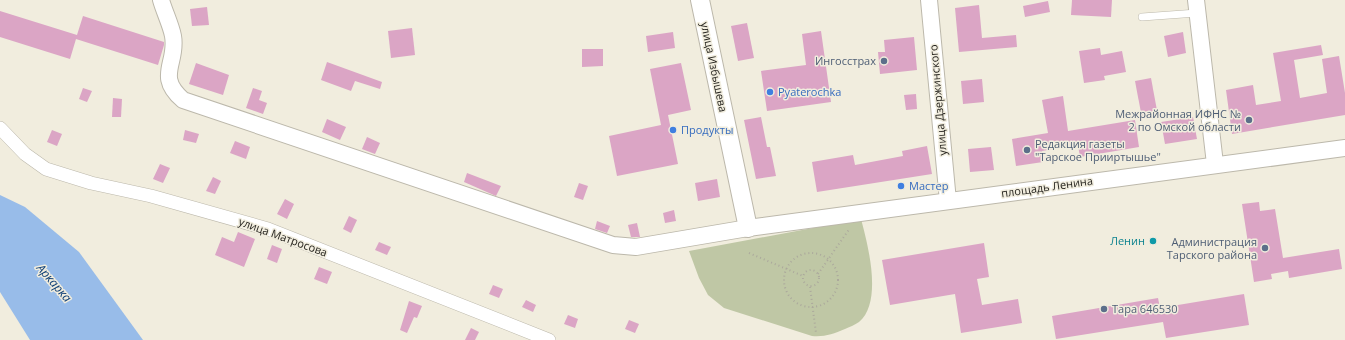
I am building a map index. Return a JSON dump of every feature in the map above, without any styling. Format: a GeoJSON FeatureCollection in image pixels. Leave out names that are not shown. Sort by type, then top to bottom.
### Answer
{"type":"FeatureCollection","features":[{"type":"Feature","properties":{"kind":"main road","name":"улица Избышева"},"geometry":{"type":"LineString","coordinates":[[700,0],[748,228]]}},
{"type":"Feature","properties":{"kind":"street","name":"площадь Ленина"},"geometry":{"type":"LineString","coordinates":[[161,0],[173,35],[174,44],[168,75],[172,91],[183,100],[613,245],[636,247],[748,228],[1215,164],[1345,148]]}},
{"type":"Feature","properties":{"kind":"street","name":"улица Дзержинского"},"geometry":{"type":"LineString","coordinates":[[929,0],[948,201]]}},
{"type":"Feature","properties":{"kind":"street"},"geometry":{"type":"LineString","coordinates":[[1197,7],[1215,164]]}},
{"type":"Feature","properties":{"kind":"street","name":"улица Матросова"},"geometry":{"type":"LineString","coordinates":[[0,128],[25,154],[46,169],[91,183],[151,196],[268,229],[549,340]]}},
{"type":"Feature","properties":{"kind":"lane"},"geometry":{"type":"LineString","coordinates":[[1142,16],[1197,7]]}},
{"type":"Feature","properties":{"kind":"path"},"geometry":{"type":"LineString","coordinates":[[803,276],[804,283],[810,286],[814,286],[819,281],[818,274],[851,227]]}},
{"type":"Feature","properties":{"kind":"path"},"geometry":{"type":"LineString","coordinates":[[749,253],[803,276]]}},
{"type":"Feature","properties":{"kind":"path"},"geometry":{"type":"LineString","coordinates":[[804,253],[817,254],[828,259],[836,270],[838,277],[836,290],[829,300],[823,304],[812,307],[798,304],[788,295],[784,283],[786,268],[793,260],[804,253]]}},
{"type":"Feature","properties":{"kind":"path"},"geometry":{"type":"LineString","coordinates":[[803,276],[808,271],[815,271],[818,274]]}},
{"type":"Feature","properties":{"kind":"path"},"geometry":{"type":"LineString","coordinates":[[810,286],[816,333]]}},
{"type":"Feature","properties":{"kind":"green space"},"geometry":{"type":"Polygon","coordinates":[[[861,219],[872,273],[870,301],[866,313],[859,322],[841,331],[825,336],[812,336],[724,308],[708,295],[699,278],[689,251],[861,219]]]}},
{"type":"Feature","properties":{"kind":"water","name":"Аркарка"},"geometry":{"type":"Polygon","coordinates":[[[0,195],[25,207],[79,252],[143,340],[30,340],[0,292],[0,195]]]}},
{"type":"Feature","properties":{"kind":"building"},"geometry":{"type":"Polygon","coordinates":[[[1072,0],[1112,0],[1111,17],[1071,15],[1072,0]]]}},
{"type":"Feature","properties":{"kind":"building"},"geometry":{"type":"Polygon","coordinates":[[[1048,1],[1050,12],[1025,17],[1023,6],[1048,1]]]}},
{"type":"Feature","properties":{"kind":"building"},"geometry":{"type":"Polygon","coordinates":[[[979,5],[982,38],[1016,35],[1017,47],[959,52],[955,8],[979,5]]]}},
{"type":"Feature","properties":{"kind":"building"},"geometry":{"type":"Polygon","coordinates":[[[207,7],[209,25],[192,26],[190,9],[207,7]]]}},
{"type":"Feature","properties":{"kind":"building"},"geometry":{"type":"Polygon","coordinates":[[[0,11],[77,35],[83,16],[164,42],[164,45],[158,65],[76,39],[70,59],[0,37],[0,11]]]}},
{"type":"Feature","properties":{"kind":"building"},"geometry":{"type":"Polygon","coordinates":[[[747,23],[754,58],[738,61],[731,26],[747,23]]]}},
{"type":"Feature","properties":{"kind":"building"},"geometry":{"type":"Polygon","coordinates":[[[412,28],[415,55],[391,58],[388,31],[412,28]]]}},
{"type":"Feature","properties":{"kind":"building"},"geometry":{"type":"Polygon","coordinates":[[[821,31],[831,102],[767,111],[761,71],[806,65],[802,34],[821,31]]]}},
{"type":"Feature","properties":{"kind":"building"},"geometry":{"type":"Polygon","coordinates":[[[673,32],[675,48],[648,52],[646,36],[673,32]]]}},
{"type":"Feature","properties":{"kind":"building"},"geometry":{"type":"Polygon","coordinates":[[[1183,32],[1186,53],[1168,57],[1164,36],[1183,32]]]}},
{"type":"Feature","properties":{"kind":"building"},"geometry":{"type":"Polygon","coordinates":[[[914,37],[917,70],[880,74],[878,52],[885,52],[884,40],[914,37]]]}},
{"type":"Feature","properties":{"kind":"building"},"geometry":{"type":"Polygon","coordinates":[[[1321,45],[1323,55],[1294,60],[1300,98],[1327,93],[1322,59],[1339,56],[1345,93],[1345,115],[1232,134],[1226,90],[1253,85],[1256,105],[1281,101],[1273,53],[1321,45]]]}},
{"type":"Feature","properties":{"kind":"building"},"geometry":{"type":"Polygon","coordinates":[[[1100,48],[1101,55],[1122,51],[1126,72],[1104,76],[1105,80],[1084,83],[1079,51],[1100,48]]]}},
{"type":"Feature","properties":{"kind":"building"},"geometry":{"type":"Polygon","coordinates":[[[582,49],[603,49],[603,66],[582,67],[582,49]]]}},
{"type":"Feature","properties":{"kind":"building"},"geometry":{"type":"Polygon","coordinates":[[[327,62],[382,82],[380,89],[355,81],[351,91],[321,80],[327,62]]]}},
{"type":"Feature","properties":{"kind":"building"},"geometry":{"type":"Polygon","coordinates":[[[196,63],[229,75],[223,95],[189,84],[196,63]]]}},
{"type":"Feature","properties":{"kind":"building"},"geometry":{"type":"Polygon","coordinates":[[[681,63],[691,110],[668,115],[678,164],[617,176],[609,136],[661,125],[650,69],[681,63]]]}},
{"type":"Feature","properties":{"kind":"building"},"geometry":{"type":"Polygon","coordinates":[[[1151,78],[1158,116],[1142,118],[1135,81],[1151,78]]]}},
{"type":"Feature","properties":{"kind":"building"},"geometry":{"type":"Polygon","coordinates":[[[982,79],[984,102],[963,104],[961,81],[982,79]]]}},
{"type":"Feature","properties":{"kind":"building"},"geometry":{"type":"Polygon","coordinates":[[[83,88],[92,91],[87,102],[79,99],[83,88]]]}},
{"type":"Feature","properties":{"kind":"building"},"geometry":{"type":"Polygon","coordinates":[[[253,88],[262,91],[259,100],[267,103],[263,114],[246,108],[253,88]]]}},
{"type":"Feature","properties":{"kind":"building"},"geometry":{"type":"Polygon","coordinates":[[[916,94],[917,109],[906,110],[904,95],[916,94]]]}},
{"type":"Feature","properties":{"kind":"building"},"geometry":{"type":"Polygon","coordinates":[[[1063,96],[1068,131],[1135,120],[1139,147],[1080,157],[1078,145],[1042,151],[1043,162],[1016,166],[1012,139],[1048,133],[1042,100],[1063,96]]]}},
{"type":"Feature","properties":{"kind":"building"},"geometry":{"type":"Polygon","coordinates":[[[113,98],[122,99],[121,117],[112,117],[113,98]]]}},
{"type":"Feature","properties":{"kind":"building"},"geometry":{"type":"Polygon","coordinates":[[[761,117],[767,147],[770,147],[776,176],[756,179],[744,120],[761,117]]]}},
{"type":"Feature","properties":{"kind":"building"},"geometry":{"type":"Polygon","coordinates":[[[1193,117],[1197,139],[1165,144],[1161,122],[1193,117]]]}},
{"type":"Feature","properties":{"kind":"building"},"geometry":{"type":"Polygon","coordinates":[[[327,119],[346,127],[340,140],[322,132],[327,119]]]}},
{"type":"Feature","properties":{"kind":"building"},"geometry":{"type":"Polygon","coordinates":[[[52,130],[62,134],[57,146],[47,142],[52,130]]]}},
{"type":"Feature","properties":{"kind":"building"},"geometry":{"type":"Polygon","coordinates":[[[185,130],[199,134],[196,143],[183,140],[185,130]]]}},
{"type":"Feature","properties":{"kind":"building"},"geometry":{"type":"Polygon","coordinates":[[[367,137],[380,143],[375,154],[362,149],[367,137]]]}},
{"type":"Feature","properties":{"kind":"building"},"geometry":{"type":"Polygon","coordinates":[[[235,141],[250,147],[246,159],[230,153],[235,141]]]}},
{"type":"Feature","properties":{"kind":"building"},"geometry":{"type":"Polygon","coordinates":[[[927,146],[932,174],[817,192],[812,162],[853,155],[855,165],[903,156],[902,151],[927,146]]]}},
{"type":"Feature","properties":{"kind":"building"},"geometry":{"type":"Polygon","coordinates":[[[991,147],[994,170],[970,172],[968,149],[991,147]]]}},
{"type":"Feature","properties":{"kind":"building"},"geometry":{"type":"Polygon","coordinates":[[[160,164],[170,168],[163,183],[153,179],[160,164]]]}},
{"type":"Feature","properties":{"kind":"building"},"geometry":{"type":"Polygon","coordinates":[[[467,173],[501,186],[496,196],[464,182],[467,173]]]}},
{"type":"Feature","properties":{"kind":"building"},"geometry":{"type":"Polygon","coordinates":[[[213,177],[221,181],[215,194],[206,191],[213,177]]]}},
{"type":"Feature","properties":{"kind":"building"},"geometry":{"type":"Polygon","coordinates":[[[717,179],[720,197],[698,201],[695,183],[717,179]]]}},
{"type":"Feature","properties":{"kind":"building"},"geometry":{"type":"Polygon","coordinates":[[[579,183],[588,186],[583,200],[574,197],[579,183]]]}},
{"type":"Feature","properties":{"kind":"building"},"geometry":{"type":"Polygon","coordinates":[[[285,199],[294,204],[287,219],[277,214],[285,199]]]}},
{"type":"Feature","properties":{"kind":"building","name":"Администрация Тарского района"},"geometry":{"type":"Polygon","coordinates":[[[1259,202],[1260,211],[1275,209],[1283,258],[1339,249],[1342,269],[1289,278],[1288,271],[1271,274],[1272,279],[1254,282],[1242,204],[1259,202]]]}},
{"type":"Feature","properties":{"kind":"building"},"geometry":{"type":"Polygon","coordinates":[[[674,210],[676,221],[665,223],[663,213],[674,210]]]}},
{"type":"Feature","properties":{"kind":"building"},"geometry":{"type":"Polygon","coordinates":[[[349,216],[357,220],[351,233],[343,229],[349,216]]]}},
{"type":"Feature","properties":{"kind":"building"},"geometry":{"type":"Polygon","coordinates":[[[597,221],[610,226],[607,233],[595,229],[597,221]]]}},
{"type":"Feature","properties":{"kind":"building"},"geometry":{"type":"Polygon","coordinates":[[[637,223],[640,237],[631,237],[628,225],[637,223]]]}},
{"type":"Feature","properties":{"kind":"building"},"geometry":{"type":"Polygon","coordinates":[[[238,232],[255,239],[244,267],[215,255],[222,237],[234,242],[238,232]]]}},
{"type":"Feature","properties":{"kind":"building"},"geometry":{"type":"Polygon","coordinates":[[[379,242],[391,247],[387,255],[375,250],[379,242]]]}},
{"type":"Feature","properties":{"kind":"building"},"geometry":{"type":"Polygon","coordinates":[[[984,243],[989,277],[977,279],[982,305],[1018,299],[1022,323],[961,333],[955,294],[890,305],[882,260],[984,243]]]}},
{"type":"Feature","properties":{"kind":"building"},"geometry":{"type":"Polygon","coordinates":[[[272,245],[282,249],[277,263],[267,259],[272,245]]]}},
{"type":"Feature","properties":{"kind":"building"},"geometry":{"type":"Polygon","coordinates":[[[319,267],[332,272],[327,284],[314,279],[319,267]]]}},
{"type":"Feature","properties":{"kind":"building"},"geometry":{"type":"Polygon","coordinates":[[[493,285],[503,289],[499,298],[489,294],[493,285]]]}},
{"type":"Feature","properties":{"kind":"building"},"geometry":{"type":"Polygon","coordinates":[[[1244,294],[1249,325],[1166,338],[1163,322],[1056,339],[1052,316],[1158,298],[1160,308],[1244,294]]]}},
{"type":"Feature","properties":{"kind":"building"},"geometry":{"type":"Polygon","coordinates":[[[526,300],[536,305],[533,312],[522,307],[526,300]]]}},
{"type":"Feature","properties":{"kind":"building"},"geometry":{"type":"Polygon","coordinates":[[[409,301],[422,306],[417,318],[414,317],[407,333],[400,330],[409,301]]]}},
{"type":"Feature","properties":{"kind":"building"},"geometry":{"type":"Polygon","coordinates":[[[568,315],[578,319],[575,328],[564,324],[568,315]]]}},
{"type":"Feature","properties":{"kind":"building"},"geometry":{"type":"Polygon","coordinates":[[[629,320],[639,324],[635,333],[625,329],[629,320]]]}},
{"type":"Feature","properties":{"kind":"building"},"geometry":{"type":"Polygon","coordinates":[[[471,328],[479,332],[475,340],[465,340],[471,328]]]}},
{"type":"Feature","properties":{"kind":"place","name":"Ингосстрах"},"geometry":{"type":"Point","coordinates":[884,61]}},
{"type":"Feature","properties":{"kind":"place","name":"Pyaterochka"},"geometry":{"type":"Point","coordinates":[770,92]}},
{"type":"Feature","properties":{"kind":"place","name":"Межрайонная ИФНС № 2 по Омской области"},"geometry":{"type":"Point","coordinates":[1249,120]}},
{"type":"Feature","properties":{"kind":"place","name":"Продукты"},"geometry":{"type":"Point","coordinates":[673,130]}},
{"type":"Feature","properties":{"kind":"place","name":"Редакция газеты \"Тарское Прииртышье\""},"geometry":{"type":"Point","coordinates":[1027,150]}},
{"type":"Feature","properties":{"kind":"place","name":"Мастер"},"geometry":{"type":"Point","coordinates":[901,186]}},
{"type":"Feature","properties":{"kind":"place","name":"Ленин"},"geometry":{"type":"Point","coordinates":[1153,241]}},
{"type":"Feature","properties":{"kind":"place","name":"Администрация Тарского района"},"geometry":{"type":"Point","coordinates":[1265,248]}},
{"type":"Feature","properties":{"kind":"place","name":"Тара 646530"},"geometry":{"type":"Point","coordinates":[1104,309]}}]}
